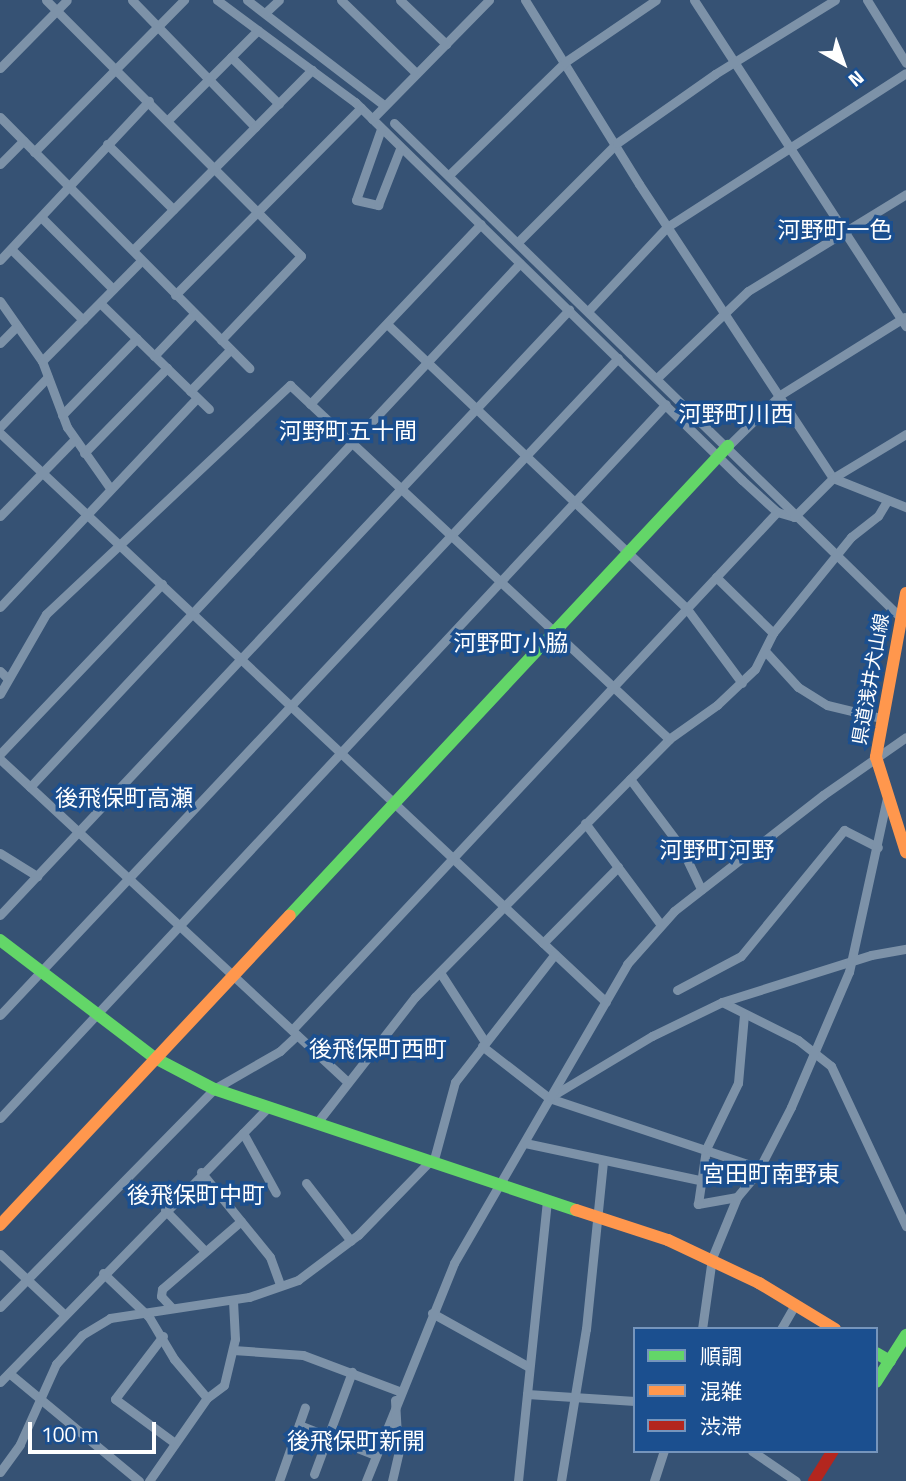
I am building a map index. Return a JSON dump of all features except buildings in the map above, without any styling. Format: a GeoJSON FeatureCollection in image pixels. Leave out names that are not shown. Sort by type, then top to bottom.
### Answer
{"type":"FeatureCollection","features":[{"type":"Feature","properties":{"kind":"street"},"geometry":{"type":"LineString","coordinates":[[46,0],[215,167],[300,256],[300,261],[221,340]]}},
{"type":"Feature","properties":{"kind":"street"},"geometry":{"type":"LineString","coordinates":[[0,68],[67,0]]}},
{"type":"Feature","properties":{"kind":"street"},"geometry":{"type":"LineString","coordinates":[[132,0],[256,127]]}},
{"type":"Feature","properties":{"kind":"street"},"geometry":{"type":"LineString","coordinates":[[34,152],[184,0]]}},
{"type":"Feature","properties":{"kind":"street"},"geometry":{"type":"LineString","coordinates":[[217,0],[361,108],[400,149],[481,224],[777,512],[794,517]]}},
{"type":"Feature","properties":{"kind":"street"},"geometry":{"type":"LineString","coordinates":[[247,0],[384,105]]}},
{"type":"Feature","properties":{"kind":"street"},"geometry":{"type":"LineString","coordinates":[[265,13],[279,0]]}},
{"type":"Feature","properties":{"kind":"street"},"geometry":{"type":"LineString","coordinates":[[341,0],[416,73]]}},
{"type":"Feature","properties":{"kind":"street"},"geometry":{"type":"LineString","coordinates":[[400,0],[446,44]]}},
{"type":"Feature","properties":{"kind":"street"},"geometry":{"type":"LineString","coordinates":[[372,119],[489,0]]}},
{"type":"Feature","properties":{"kind":"street"},"geometry":{"type":"LineString","coordinates":[[525,0],[667,227],[725,310],[834,478],[906,507]]}},
{"type":"Feature","properties":{"kind":"street"},"geometry":{"type":"LineString","coordinates":[[449,175],[565,62],[656,0]]}},
{"type":"Feature","properties":{"kind":"street"},"geometry":{"type":"LineString","coordinates":[[0,1225],[728,446],[780,395],[904,320],[694,0]]}},
{"type":"Feature","properties":{"kind":"street"},"geometry":{"type":"LineString","coordinates":[[518,242],[617,144],[735,62],[835,0]]}},
{"type":"Feature","properties":{"kind":"street"},"geometry":{"type":"LineString","coordinates":[[867,0],[906,63]]}},
{"type":"Feature","properties":{"kind":"street"},"geometry":{"type":"LineString","coordinates":[[168,120],[258,30]]}},
{"type":"Feature","properties":{"kind":"street"},"geometry":{"type":"LineString","coordinates":[[231,57],[279,104]]}},
{"type":"Feature","properties":{"kind":"street"},"geometry":{"type":"LineString","coordinates":[[132,250],[313,70]]}},
{"type":"Feature","properties":{"kind":"street"},"geometry":{"type":"LineString","coordinates":[[589,310],[667,227],[906,73]]}},
{"type":"Feature","properties":{"kind":"street"},"geometry":{"type":"LineString","coordinates":[[0,260],[149,102]]}},
{"type":"Feature","properties":{"kind":"street"},"geometry":{"type":"LineString","coordinates":[[175,295],[361,108]]}},
{"type":"Feature","properties":{"kind":"street"},"geometry":{"type":"LineString","coordinates":[[0,117],[249,368]]}},
{"type":"Feature","properties":{"kind":"street"},"geometry":{"type":"LineString","coordinates":[[394,123],[658,377],[783,500],[794,517],[900,617]]}},
{"type":"Feature","properties":{"kind":"street"},"geometry":{"type":"LineString","coordinates":[[381,129],[356,200],[378,205],[400,149]]}},
{"type":"Feature","properties":{"kind":"street"},"geometry":{"type":"LineString","coordinates":[[0,164],[23,141]]}},
{"type":"Feature","properties":{"kind":"street"},"geometry":{"type":"LineString","coordinates":[[107,144],[173,209]]}},
{"type":"Feature","properties":{"kind":"street"},"geometry":{"type":"LineString","coordinates":[[658,377],[725,310],[906,194]]}},
{"type":"Feature","properties":{"kind":"street"},"geometry":{"type":"LineString","coordinates":[[41,218],[113,289]]}},
{"type":"Feature","properties":{"kind":"street"},"geometry":{"type":"LineString","coordinates":[[310,404],[481,224]]}},
{"type":"Feature","properties":{"kind":"street"},"geometry":{"type":"LineString","coordinates":[[11,249],[83,320]]}},
{"type":"Feature","properties":{"kind":"street"},"geometry":{"type":"LineString","coordinates":[[42,361],[141,261]]}},
{"type":"Feature","properties":{"kind":"street"},"geometry":{"type":"LineString","coordinates":[[30,787],[520,262]]}},
{"type":"Feature","properties":{"kind":"street"},"geometry":{"type":"LineString","coordinates":[[0,301],[42,361],[62,415],[84,453],[110,488]]}},
{"type":"Feature","properties":{"kind":"street"},"geometry":{"type":"LineString","coordinates":[[100,303],[209,409]]}},
{"type":"Feature","properties":{"kind":"street"},"geometry":{"type":"LineString","coordinates":[[0,915],[569,310]]}},
{"type":"Feature","properties":{"kind":"street"},"geometry":{"type":"LineString","coordinates":[[154,356],[194,314]]}},
{"type":"Feature","properties":{"kind":"street"},"geometry":{"type":"LineString","coordinates":[[387,324],[687,609],[741,683]]}},
{"type":"Feature","properties":{"kind":"street"},"geometry":{"type":"LineString","coordinates":[[0,343],[17,326]]}},
{"type":"Feature","properties":{"kind":"street"},"geometry":{"type":"LineString","coordinates":[[62,415],[136,338]]}},
{"type":"Feature","properties":{"kind":"street"},"geometry":{"type":"LineString","coordinates":[[0,607],[110,488],[230,350]]}},
{"type":"Feature","properties":{"kind":"street"},"geometry":{"type":"LineString","coordinates":[[0,1015],[618,358]]}},
{"type":"Feature","properties":{"kind":"street"},"geometry":{"type":"LineString","coordinates":[[84,453],[167,368]]}},
{"type":"Feature","properties":{"kind":"street"},"geometry":{"type":"LineString","coordinates":[[0,427],[48,377]]}},
{"type":"Feature","properties":{"kind":"street"},"geometry":{"type":"LineString","coordinates":[[0,694],[46,614],[290,385],[669,739]]}},
{"type":"Feature","properties":{"kind":"street"},"geometry":{"type":"LineString","coordinates":[[0,1118],[666,404]]}},
{"type":"Feature","properties":{"kind":"street"},"geometry":{"type":"LineString","coordinates":[[0,433],[606,1002]]}},
{"type":"Feature","properties":{"kind":"street"},"geometry":{"type":"LineString","coordinates":[[794,517],[834,478],[906,434]]}},
{"type":"Feature","properties":{"kind":"street"},"geometry":{"type":"LineString","coordinates":[[0,516],[75,439]]}},
{"type":"Feature","properties":{"kind":"street"},"geometry":{"type":"LineString","coordinates":[[316,1124],[415,997],[506,908],[585,823],[669,739],[741,683],[765,651],[773,633],[850,537],[878,516],[887,500]]}},
{"type":"Feature","properties":{"kind":"street"},"geometry":{"type":"LineString","coordinates":[[0,1307],[214,1089],[280,1051],[294,1032],[453,858],[777,512]]}},
{"type":"Feature","properties":{"kind":"street"},"geometry":{"type":"LineString","coordinates":[[716,578],[773,633]]}},
{"type":"Feature","properties":{"kind":"street"},"geometry":{"type":"LineString","coordinates":[[162,584],[0,757],[348,1082]]}},
{"type":"Feature","properties":{"kind":"street","name":"県道浅井犬山線"},"geometry":{"type":"LineString","coordinates":[[906,593],[876,757],[906,852]]}},
{"type":"Feature","properties":{"kind":"street"},"geometry":{"type":"LineString","coordinates":[[765,651],[798,687],[827,705],[881,718]]}},
{"type":"Feature","properties":{"kind":"street"},"geometry":{"type":"LineString","coordinates":[[0,671],[8,679]]}},
{"type":"Feature","properties":{"kind":"street"},"geometry":{"type":"LineString","coordinates":[[366,1481],[398,1396],[454,1263],[627,964],[660,925],[701,889],[906,737]]}},
{"type":"Feature","properties":{"kind":"street"},"geometry":{"type":"LineString","coordinates":[[629,779],[681,847],[701,889]]}},
{"type":"Feature","properties":{"kind":"street"},"geometry":{"type":"LineString","coordinates":[[702,1327],[712,1258],[737,1197],[760,1168],[817,1052],[853,961],[887,798]]}},
{"type":"Feature","properties":{"kind":"street"},"geometry":{"type":"LineString","coordinates":[[585,823],[660,925]]}},
{"type":"Feature","properties":{"kind":"street"},"geometry":{"type":"LineString","coordinates":[[677,990],[741,956],[844,830],[878,848]]}},
{"type":"Feature","properties":{"kind":"street"},"geometry":{"type":"LineString","coordinates":[[0,853],[37,876]]}},
{"type":"Feature","properties":{"kind":"street"},"geometry":{"type":"LineString","coordinates":[[543,943],[618,867]]}},
{"type":"Feature","properties":{"kind":"street"},"geometry":{"type":"LineString","coordinates":[[0,940],[156,1058],[214,1089],[712,1258],[832,1327]]}},
{"type":"Feature","properties":{"kind":"street"},"geometry":{"type":"LineString","coordinates":[[549,1098],[652,1036],[722,1002],[853,961],[906,949]]}},
{"type":"Feature","properties":{"kind":"street"},"geometry":{"type":"LineString","coordinates":[[0,1472],[20,1444],[56,1364],[82,1335],[110,1318],[141,1310],[233,1300],[280,1285],[315,1270],[351,1241],[431,1163],[455,1082],[555,954]]}},
{"type":"Feature","properties":{"kind":"street"},"geometry":{"type":"LineString","coordinates":[[441,974],[483,1044],[549,1098],[760,1168]]}},
{"type":"Feature","properties":{"kind":"street"},"geometry":{"type":"LineString","coordinates":[[722,1002],[817,1052],[845,1089],[906,1226]]}},
{"type":"Feature","properties":{"kind":"street"},"geometry":{"type":"LineString","coordinates":[[737,1197],[698,1205],[699,1180],[706,1149],[738,1083],[744,1014]]}},
{"type":"Feature","properties":{"kind":"street"},"geometry":{"type":"LineString","coordinates":[[0,1382],[201,1172],[268,1107]]}},
{"type":"Feature","properties":{"kind":"street"},"geometry":{"type":"LineString","coordinates":[[243,1133],[276,1193]]}},
{"type":"Feature","properties":{"kind":"street"},"geometry":{"type":"LineString","coordinates":[[525,1143],[603,1163],[699,1180]]}},
{"type":"Feature","properties":{"kind":"street"},"geometry":{"type":"LineString","coordinates":[[561,1481],[576,1397],[597,1219],[597,1186],[603,1163]]}},
{"type":"Feature","properties":{"kind":"street"},"geometry":{"type":"LineString","coordinates":[[201,1172],[270,1257],[280,1285]]}},
{"type":"Feature","properties":{"kind":"street"},"geometry":{"type":"LineString","coordinates":[[306,1183],[351,1241]]}},
{"type":"Feature","properties":{"kind":"street"},"geometry":{"type":"LineString","coordinates":[[519,1481],[547,1202]]}},
{"type":"Feature","properties":{"kind":"street"},"geometry":{"type":"LineString","coordinates":[[166,1210],[204,1250]]}},
{"type":"Feature","properties":{"kind":"street"},"geometry":{"type":"LineString","coordinates":[[172,1308],[161,1296],[162,1289],[204,1250],[242,1221]]}},
{"type":"Feature","properties":{"kind":"street"},"geometry":{"type":"LineString","coordinates":[[0,1254],[65,1315]]}},
{"type":"Feature","properties":{"kind":"street"},"geometry":{"type":"LineString","coordinates":[[103,1273],[163,1336],[174,1359],[207,1398]]}},
{"type":"Feature","properties":{"kind":"street"},"geometry":{"type":"LineString","coordinates":[[149,1481],[207,1398],[224,1385],[233,1350],[233,1300]]}},
{"type":"Feature","properties":{"kind":"street"},"geometry":{"type":"LineString","coordinates":[[782,1327],[795,1305]]}},
{"type":"Feature","properties":{"kind":"street"},"geometry":{"type":"LineString","coordinates":[[432,1313],[529,1367]]}},
{"type":"Feature","properties":{"kind":"street"},"geometry":{"type":"LineString","coordinates":[[878,1379],[906,1335]]}},
{"type":"Feature","properties":{"kind":"street"},"geometry":{"type":"LineString","coordinates":[[163,1336],[115,1399],[175,1443]]}},
{"type":"Feature","properties":{"kind":"street"},"geometry":{"type":"LineString","coordinates":[[233,1350],[303,1355],[352,1372],[398,1396]]}},
{"type":"Feature","properties":{"kind":"street"},"geometry":{"type":"LineString","coordinates":[[878,1354],[890,1361]]}},
{"type":"Feature","properties":{"kind":"street"},"geometry":{"type":"LineString","coordinates":[[314,1474],[352,1372]]}},
{"type":"Feature","properties":{"kind":"street"},"geometry":{"type":"LineString","coordinates":[[9,1373],[139,1481]]}},
{"type":"Feature","properties":{"kind":"street"},"geometry":{"type":"LineString","coordinates":[[527,1395],[633,1401]]}},
{"type":"Feature","properties":{"kind":"street"},"geometry":{"type":"LineString","coordinates":[[392,1481],[398,1454],[398,1396]]}},
{"type":"Feature","properties":{"kind":"street"},"geometry":{"type":"LineString","coordinates":[[279,1481],[305,1407]]}},
{"type":"Feature","properties":{"kind":"street"},"geometry":{"type":"LineString","coordinates":[[299,1425],[375,1455]]}},
{"type":"Feature","properties":{"kind":"street"},"geometry":{"type":"LineString","coordinates":[[654,1481],[663,1453]]}},
{"type":"Feature","properties":{"kind":"street"},"geometry":{"type":"LineString","coordinates":[[755,1453],[796,1481]]}},
{"type":"Feature","properties":{"kind":"street"},"geometry":{"type":"LineString","coordinates":[[814,1481],[832,1453]]}},
{"type":"Feature","properties":{"kind":"traffic: fast"},"geometry":{"type":"LineString","coordinates":[[290,915],[728,446]]}},
{"type":"Feature","properties":{"kind":"traffic: fast"},"geometry":{"type":"LineString","coordinates":[[0,940],[155,1058],[214,1089],[576,1210]]}},
{"type":"Feature","properties":{"kind":"traffic: fast"},"geometry":{"type":"LineString","coordinates":[[878,1379],[906,1335]]}},
{"type":"Feature","properties":{"kind":"traffic: fast"},"geometry":{"type":"LineString","coordinates":[[878,1354],[890,1361]]}},
{"type":"Feature","properties":{"kind":"traffic: slow"},"geometry":{"type":"LineString","coordinates":[[906,593],[876,757],[906,852]]}},
{"type":"Feature","properties":{"kind":"traffic: slow"},"geometry":{"type":"LineString","coordinates":[[0,1225],[290,915]]}},
{"type":"Feature","properties":{"kind":"traffic: slow"},"geometry":{"type":"LineString","coordinates":[[576,1210],[668,1240],[759,1283],[832,1327]]}},
{"type":"Feature","properties":{"kind":"traffic: jam"},"geometry":{"type":"LineString","coordinates":[[814,1481],[832,1453]]}},
{"type":"Feature","properties":{"kind":"district","name":"河野町一色"},"geometry":{"type":"Point","coordinates":[835,230]}},
{"type":"Feature","properties":{"kind":"district","name":"河野町川西"},"geometry":{"type":"Point","coordinates":[736,414]}},
{"type":"Feature","properties":{"kind":"district","name":"河野町五十間"},"geometry":{"type":"Point","coordinates":[348,431]}},
{"type":"Feature","properties":{"kind":"district","name":"河野町小脇"},"geometry":{"type":"Point","coordinates":[511,643]}},
{"type":"Feature","properties":{"kind":"district","name":"後飛保町高瀬"},"geometry":{"type":"Point","coordinates":[124,798]}},
{"type":"Feature","properties":{"kind":"district","name":"河野町河野"},"geometry":{"type":"Point","coordinates":[717,850]}},
{"type":"Feature","properties":{"kind":"district","name":"後飛保町西町"},"geometry":{"type":"Point","coordinates":[378,1049]}},
{"type":"Feature","properties":{"kind":"district","name":"宮田町南野東"},"geometry":{"type":"Point","coordinates":[771,1174]}},
{"type":"Feature","properties":{"kind":"district","name":"後飛保町中町"},"geometry":{"type":"Point","coordinates":[196,1195]}},
{"type":"Feature","properties":{"kind":"district","name":"後飛保町新開"},"geometry":{"type":"Point","coordinates":[356,1441]}}]}
